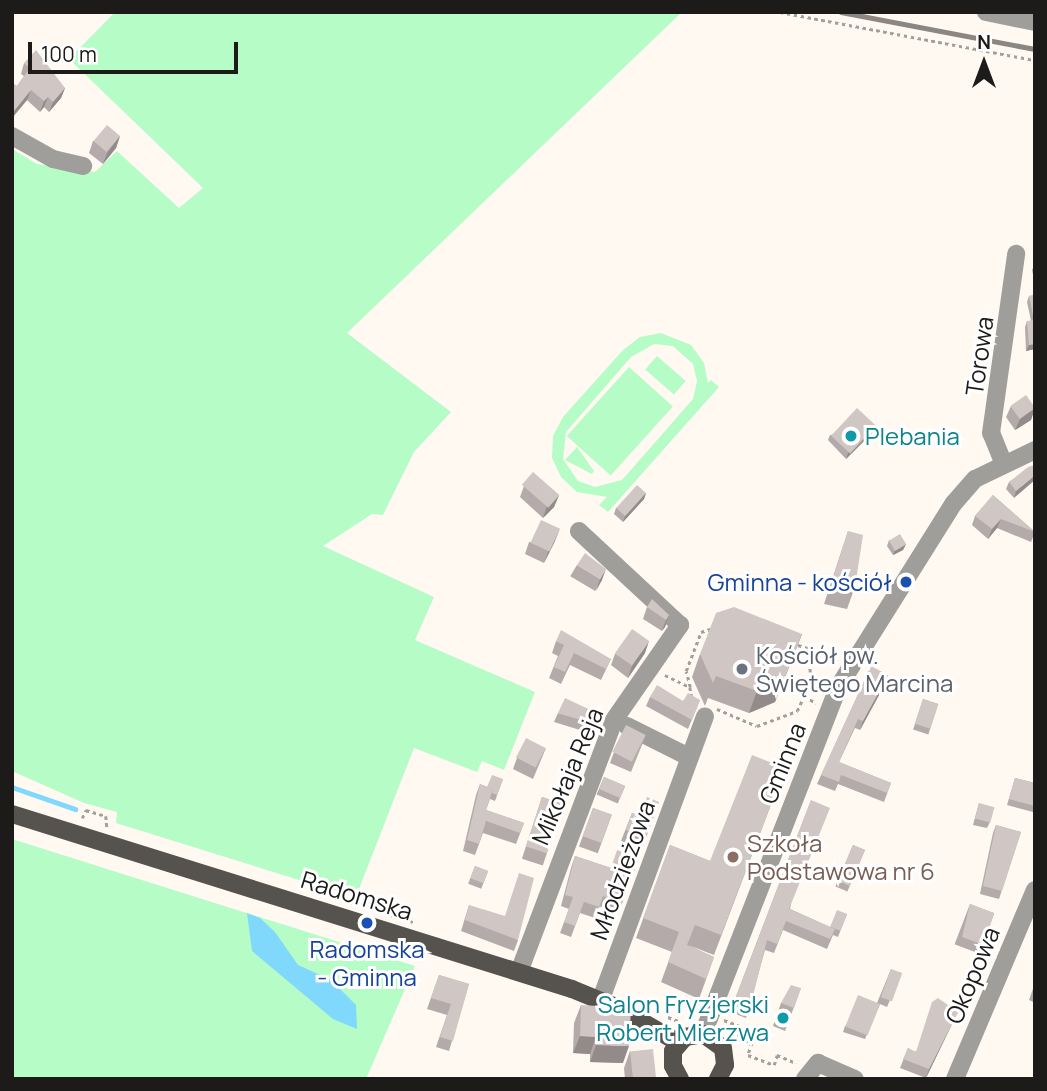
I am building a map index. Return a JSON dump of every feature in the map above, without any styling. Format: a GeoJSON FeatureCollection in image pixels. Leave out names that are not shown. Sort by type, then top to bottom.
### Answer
{"type":"FeatureCollection","features":[{"type":"Feature","properties":{"kind":"main road","name":"Radomska"},"geometry":{"type":"LineString","coordinates":[[12,814],[601,999],[679,1043]]}},
{"type":"Feature","properties":{"kind":"main road"},"geometry":{"type":"LineString","coordinates":[[679,1079],[672,1060],[679,1043],[703,1034],[723,1048],[726,1074]]}},
{"type":"Feature","properties":{"kind":"street"},"geometry":{"type":"LineString","coordinates":[[986,12],[1035,22]]}},
{"type":"Feature","properties":{"kind":"street"},"geometry":{"type":"LineString","coordinates":[[12,136],[53,159],[83,166]]}},
{"type":"Feature","properties":{"kind":"street","name":"Torowa"},"geometry":{"type":"LineString","coordinates":[[1003,462],[991,433],[1016,254]]}},
{"type":"Feature","properties":{"kind":"street","name":"Gminna"},"geometry":{"type":"LineString","coordinates":[[703,1034],[708,1013],[839,687],[954,503],[975,479],[1003,462],[1035,450]]}},
{"type":"Feature","properties":{"kind":"street","name":"Mikołaja Reja"},"geometry":{"type":"LineString","coordinates":[[519,972],[614,720],[678,634],[680,625],[579,531]]}},
{"type":"Feature","properties":{"kind":"street","name":"Młodzieżowa"},"geometry":{"type":"LineString","coordinates":[[601,999],[707,709]]}},
{"type":"Feature","properties":{"kind":"street"},"geometry":{"type":"LineString","coordinates":[[614,720],[690,757]]}},
{"type":"Feature","properties":{"kind":"street","name":"Okopowa"},"geometry":{"type":"LineString","coordinates":[[955,1079],[1035,890]]}},
{"type":"Feature","properties":{"kind":"street"},"geometry":{"type":"LineString","coordinates":[[803,1075],[818,1063],[855,1079]]}},
{"type":"Feature","properties":{"kind":"path"},"geometry":{"type":"LineString","coordinates":[[780,12],[1035,60]]}},
{"type":"Feature","properties":{"kind":"path"},"geometry":{"type":"LineString","coordinates":[[722,624],[701,632],[686,671],[692,699],[707,709],[757,726],[797,711],[804,696],[811,676],[808,649],[795,644]]}},
{"type":"Feature","properties":{"kind":"path"},"geometry":{"type":"LineString","coordinates":[[662,673],[690,687]]}},
{"type":"Feature","properties":{"kind":"path"},"geometry":{"type":"LineString","coordinates":[[804,696],[823,704]]}},
{"type":"Feature","properties":{"kind":"path"},"geometry":{"type":"LineString","coordinates":[[723,1030],[716,1016],[742,1027],[738,1038],[752,1044],[748,1055],[774,1065],[777,1055],[795,1062],[803,1075]]}},
{"type":"Feature","properties":{"kind":"green space"},"geometry":{"type":"Polygon","coordinates":[[[115,12],[682,12],[347,333],[451,412],[414,452],[383,515],[372,514],[323,546],[434,597],[415,640],[535,692],[504,770],[482,761],[477,772],[414,748],[357,894],[325,888],[116,823],[117,812],[84,803],[12,771],[12,149],[37,164],[95,172],[117,151],[179,208],[203,188],[69,59],[115,12]]]}},
{"type":"Feature","properties":{"kind":"green space"},"geometry":{"type":"Polygon","coordinates":[[[661,333],[691,345],[704,363],[708,383],[711,380],[719,387],[608,512],[599,505],[607,497],[577,492],[561,477],[552,458],[553,436],[563,417],[623,350],[640,337],[661,333]],[[654,344],[631,357],[566,432],[563,459],[578,481],[595,487],[622,480],[693,399],[697,381],[693,364],[673,346],[654,344]]]}},
{"type":"Feature","properties":{"kind":"green space"},"geometry":{"type":"Polygon","coordinates":[[[657,356],[686,381],[674,395],[645,370],[657,356]]]}},
{"type":"Feature","properties":{"kind":"green space"},"geometry":{"type":"Polygon","coordinates":[[[629,367],[673,406],[611,476],[567,436],[629,367]]]}},
{"type":"Feature","properties":{"kind":"green space"},"geometry":{"type":"Polygon","coordinates":[[[577,447],[594,471],[592,474],[565,460],[577,447]]]}},
{"type":"Feature","properties":{"kind":"green space"},"geometry":{"type":"Polygon","coordinates":[[[12,839],[415,966],[366,1079],[12,1079],[12,839]]]}},
{"type":"Feature","properties":{"kind":"water"},"geometry":{"type":"Polygon","coordinates":[[[247,913],[260,918],[275,932],[298,965],[331,980],[356,1005],[357,1029],[333,1019],[252,951],[247,913]]]}},
{"type":"Feature","properties":{"kind":"building"},"geometry":{"type":"Polygon","coordinates":[[[36,50],[65,88],[53,102],[48,97],[44,101],[31,90],[14,111],[12,83],[17,86],[30,68],[24,63],[36,50]]]}},
{"type":"Feature","properties":{"kind":"building"},"geometry":{"type":"Polygon","coordinates":[[[107,125],[120,136],[107,152],[94,141],[107,125]]]}},
{"type":"Feature","properties":{"kind":"building"},"geometry":{"type":"Polygon","coordinates":[[[1035,295],[1035,344],[1029,345],[1027,321],[1034,320],[1029,296],[1035,295]]]}},
{"type":"Feature","properties":{"kind":"building"},"geometry":{"type":"Polygon","coordinates":[[[1026,395],[1035,408],[1020,419],[1010,406],[1026,395]]]}},
{"type":"Feature","properties":{"kind":"building","name":"Plebania"},"geometry":{"type":"Polygon","coordinates":[[[857,408],[876,426],[850,454],[831,436],[857,408]]]}},
{"type":"Feature","properties":{"kind":"building"},"geometry":{"type":"Polygon","coordinates":[[[1035,465],[1035,475],[1016,491],[1009,482],[1028,467],[1035,465]]]}},
{"type":"Feature","properties":{"kind":"building"},"geometry":{"type":"Polygon","coordinates":[[[533,472],[559,495],[548,508],[522,485],[533,472]]]}},
{"type":"Feature","properties":{"kind":"building"},"geometry":{"type":"Polygon","coordinates":[[[637,485],[646,493],[625,516],[616,508],[637,485]]]}},
{"type":"Feature","properties":{"kind":"building"},"geometry":{"type":"Polygon","coordinates":[[[993,495],[1035,532],[1001,519],[992,529],[975,516],[993,495]]]}},
{"type":"Feature","properties":{"kind":"building"},"geometry":{"type":"Polygon","coordinates":[[[541,520],[560,529],[549,552],[530,543],[541,520]]]}},
{"type":"Feature","properties":{"kind":"building"},"geometry":{"type":"Polygon","coordinates":[[[848,531],[863,535],[855,587],[832,581],[848,531]]]}},
{"type":"Feature","properties":{"kind":"building"},"geometry":{"type":"Polygon","coordinates":[[[900,534],[906,544],[895,551],[889,541],[900,534]]]}},
{"type":"Feature","properties":{"kind":"building"},"geometry":{"type":"Polygon","coordinates":[[[585,553],[606,569],[600,579],[577,565],[585,553]]]}},
{"type":"Feature","properties":{"kind":"building"},"geometry":{"type":"Polygon","coordinates":[[[652,599],[669,615],[666,620],[647,607],[652,599]]]}},
{"type":"Feature","properties":{"kind":"building","name":"Kościół pw. Świętego Marcina"},"geometry":{"type":"Polygon","coordinates":[[[734,607],[802,634],[784,679],[757,691],[716,676],[713,683],[700,654],[716,613],[734,607]]]}},
{"type":"Feature","properties":{"kind":"building"},"geometry":{"type":"Polygon","coordinates":[[[632,629],[649,641],[632,666],[615,654],[632,629]]]}},
{"type":"Feature","properties":{"kind":"building"},"geometry":{"type":"Polygon","coordinates":[[[561,630],[611,659],[606,669],[574,653],[565,672],[554,667],[564,645],[556,641],[561,630]]]}},
{"type":"Feature","properties":{"kind":"building"},"geometry":{"type":"Polygon","coordinates":[[[871,666],[888,675],[863,721],[858,719],[839,762],[891,783],[887,793],[841,775],[839,782],[821,775],[871,666]]]}},
{"type":"Feature","properties":{"kind":"building"},"geometry":{"type":"Polygon","coordinates":[[[657,685],[683,701],[688,693],[700,700],[692,720],[650,697],[657,685]]]}},
{"type":"Feature","properties":{"kind":"building"},"geometry":{"type":"Polygon","coordinates":[[[565,698],[601,715],[597,725],[558,713],[565,698]]]}},
{"type":"Feature","properties":{"kind":"building"},"geometry":{"type":"Polygon","coordinates":[[[923,699],[938,704],[930,729],[915,724],[923,699]]]}},
{"type":"Feature","properties":{"kind":"building"},"geometry":{"type":"Polygon","coordinates":[[[626,725],[646,735],[632,762],[612,752],[626,725]]]}},
{"type":"Feature","properties":{"kind":"building"},"geometry":{"type":"Polygon","coordinates":[[[526,738],[546,748],[536,768],[516,758],[526,738]]]}},
{"type":"Feature","properties":{"kind":"building"},"geometry":{"type":"Polygon","coordinates":[[[752,755],[785,768],[721,935],[695,925],[687,945],[714,957],[706,979],[668,962],[679,932],[643,918],[670,845],[710,861],[752,755]]]}},
{"type":"Feature","properties":{"kind":"building"},"geometry":{"type":"Polygon","coordinates":[[[492,775],[503,779],[497,795],[492,793],[493,789],[487,787],[492,775]]]}},
{"type":"Feature","properties":{"kind":"building"},"geometry":{"type":"Polygon","coordinates":[[[604,777],[625,786],[620,798],[599,789],[604,777]]]}},
{"type":"Feature","properties":{"kind":"building"},"geometry":{"type":"Polygon","coordinates":[[[1015,778],[1035,783],[1035,806],[1009,799],[1015,778]]]}},
{"type":"Feature","properties":{"kind":"building"},"geometry":{"type":"Polygon","coordinates":[[[480,784],[493,789],[486,810],[524,823],[520,833],[486,821],[479,844],[467,840],[480,784]]]}},
{"type":"Feature","properties":{"kind":"building"},"geometry":{"type":"Polygon","coordinates":[[[542,797],[563,804],[547,853],[526,846],[542,797]]]}},
{"type":"Feature","properties":{"kind":"building"},"geometry":{"type":"Polygon","coordinates":[[[647,797],[659,802],[646,837],[626,830],[632,813],[640,816],[647,797]]]}},
{"type":"Feature","properties":{"kind":"building"},"geometry":{"type":"Polygon","coordinates":[[[811,800],[830,808],[789,909],[835,929],[830,939],[786,921],[777,944],[767,940],[750,1008],[734,1002],[811,800]]]}},
{"type":"Feature","properties":{"kind":"building"},"geometry":{"type":"Polygon","coordinates":[[[979,803],[994,807],[990,823],[975,818],[979,803]]]}},
{"type":"Feature","properties":{"kind":"building"},"geometry":{"type":"Polygon","coordinates":[[[593,808],[612,815],[602,843],[583,836],[593,808]]]}},
{"type":"Feature","properties":{"kind":"building"},"geometry":{"type":"Polygon","coordinates":[[[996,825],[1021,832],[1002,891],[983,886],[996,825]]]}},
{"type":"Feature","properties":{"kind":"building"},"geometry":{"type":"Polygon","coordinates":[[[853,845],[865,850],[850,886],[838,881],[853,845]]]}},
{"type":"Feature","properties":{"kind":"building"},"geometry":{"type":"Polygon","coordinates":[[[617,850],[639,858],[622,903],[603,896],[599,907],[584,902],[575,926],[564,922],[573,897],[565,895],[575,856],[611,868],[617,850]]]}},
{"type":"Feature","properties":{"kind":"building"},"geometry":{"type":"Polygon","coordinates":[[[475,866],[488,871],[483,883],[470,878],[475,866]]]}},
{"type":"Feature","properties":{"kind":"building"},"geometry":{"type":"Polygon","coordinates":[[[519,873],[534,878],[518,940],[465,920],[469,905],[505,916],[519,873]]]}},
{"type":"Feature","properties":{"kind":"building"},"geometry":{"type":"Polygon","coordinates":[[[970,904],[994,913],[984,945],[962,937],[970,904]]]}},
{"type":"Feature","properties":{"kind":"building"},"geometry":{"type":"Polygon","coordinates":[[[837,910],[847,914],[840,931],[830,927],[837,910]]]}},
{"type":"Feature","properties":{"kind":"building"},"geometry":{"type":"Polygon","coordinates":[[[891,969],[902,973],[892,1001],[881,997],[891,969]]]}},
{"type":"Feature","properties":{"kind":"building"},"geometry":{"type":"Polygon","coordinates":[[[439,975],[469,984],[453,1041],[440,1037],[451,1004],[431,998],[439,975]]]}},
{"type":"Feature","properties":{"kind":"building"},"geometry":{"type":"Polygon","coordinates":[[[791,985],[801,988],[794,1008],[781,1003],[791,985]]]}},
{"type":"Feature","properties":{"kind":"building"},"geometry":{"type":"Polygon","coordinates":[[[858,995],[880,1004],[868,1036],[845,1027],[858,995]]]}},
{"type":"Feature","properties":{"kind":"building"},"geometry":{"type":"Polygon","coordinates":[[[938,998],[958,1012],[929,1069],[903,1059],[908,1048],[916,1052],[932,1002],[938,998]]]}},
{"type":"Feature","properties":{"kind":"building"},"geometry":{"type":"Polygon","coordinates":[[[581,1005],[631,1008],[629,1046],[596,1045],[596,1037],[580,1036],[581,1005]]]}},
{"type":"Feature","properties":{"kind":"building"},"geometry":{"type":"Polygon","coordinates":[[[653,1049],[656,1079],[633,1079],[630,1051],[653,1049]]]}},
{"type":"Feature","properties":{"kind":"waterway"},"geometry":{"type":"LineString","coordinates":[[12,787],[75,809]]}},
{"type":"Feature","properties":{"kind":"railway"},"geometry":{"type":"LineString","coordinates":[[841,12],[1035,49]]}},
{"type":"Feature","properties":{"kind":"place","name":"Plebania"},"geometry":{"type":"Point","coordinates":[851,436]}},
{"type":"Feature","properties":{"kind":"place","name":"Gminna - kościół"},"geometry":{"type":"Point","coordinates":[906,582]}},
{"type":"Feature","properties":{"kind":"place","name":"Kościół pw. Świętego Marcina"},"geometry":{"type":"Point","coordinates":[742,669]}},
{"type":"Feature","properties":{"kind":"place","name":"Szkoła Podstawowa nr 6"},"geometry":{"type":"Point","coordinates":[733,857]}},
{"type":"Feature","properties":{"kind":"place","name":"Radomska - Gminna"},"geometry":{"type":"Point","coordinates":[367,923]}},
{"type":"Feature","properties":{"kind":"place","name":"Salon Fryzjerski Robert Mierzwa"},"geometry":{"type":"Point","coordinates":[783,1018]}}]}
